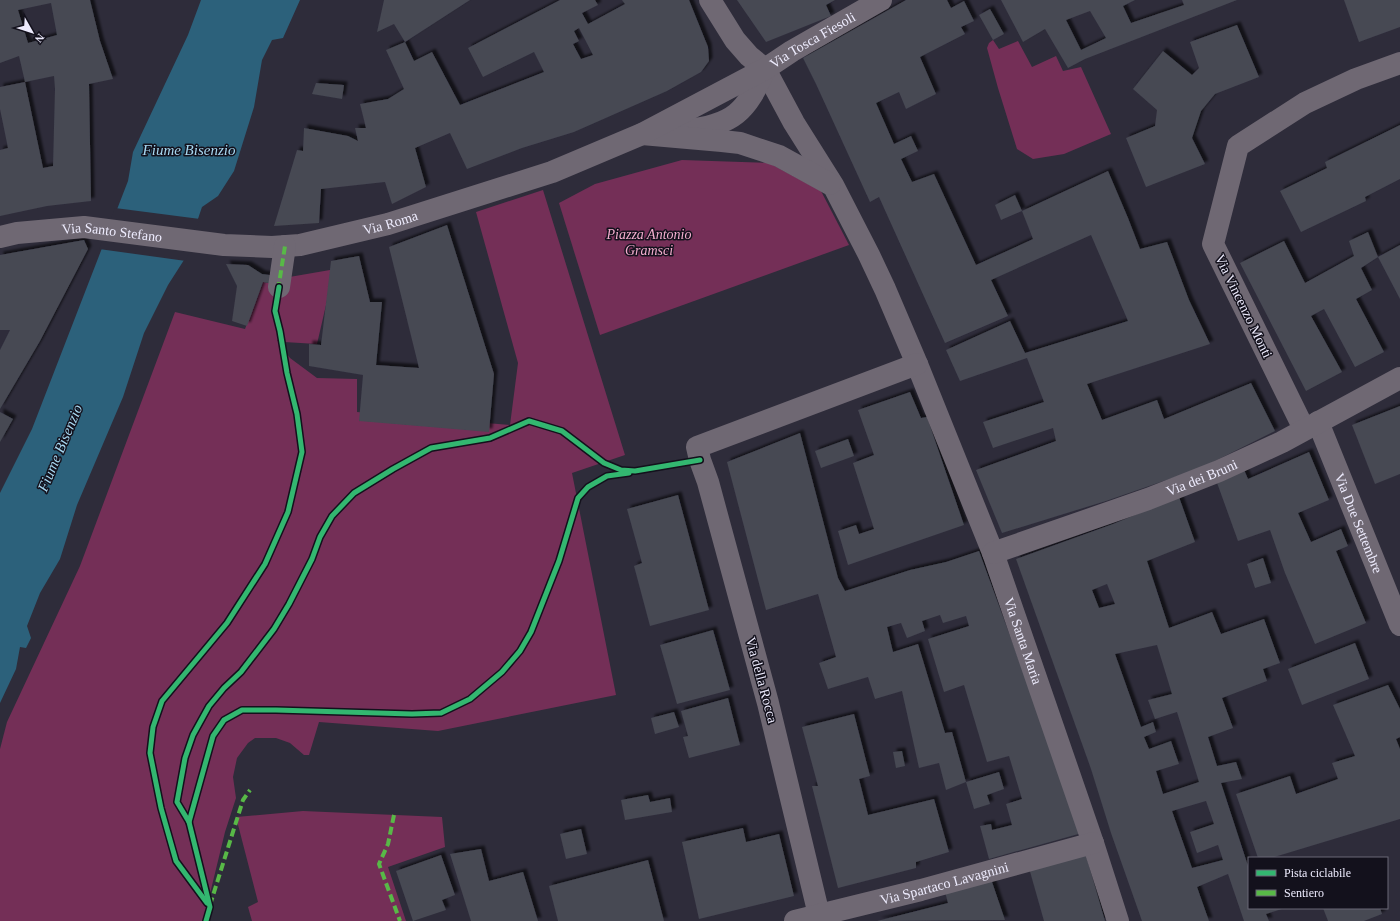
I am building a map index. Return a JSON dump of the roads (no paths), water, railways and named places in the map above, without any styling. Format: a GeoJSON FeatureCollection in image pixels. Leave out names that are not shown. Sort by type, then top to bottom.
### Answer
{"type":"FeatureCollection","features":[{"type":"Feature","properties":{"kind":"street"},"geometry":{"type":"LineString","coordinates":[[710,0],[735,40],[749,56],[765,69],[794,123],[833,185],[869,255],[917,364]]}},
{"type":"Feature","properties":{"kind":"street","name":"Via Tosca Fiesoli"},"geometry":{"type":"LineString","coordinates":[[765,69],[792,51],[881,0]]}},
{"type":"Feature","properties":{"kind":"street","name":"Via Vincenzo Monti"},"geometry":{"type":"LineString","coordinates":[[1311,426],[1213,244],[1238,146],[1305,103],[1356,79],[1400,63]]}},
{"type":"Feature","properties":{"kind":"street"},"geometry":{"type":"LineString","coordinates":[[642,134],[692,130],[727,120],[737,114],[747,104],[765,69]]}},
{"type":"Feature","properties":{"kind":"street"},"geometry":{"type":"LineString","coordinates":[[642,134],[740,143],[779,156],[833,185]]}},
{"type":"Feature","properties":{"kind":"street","name":"Via Roma"},"geometry":{"type":"LineString","coordinates":[[224,245],[272,247],[300,245],[388,224],[552,172],[642,134]]}},
{"type":"Feature","properties":{"kind":"street","name":"Via Santo Stefano"},"geometry":{"type":"LineString","coordinates":[[0,237],[16,233],[84,227],[224,245]]}},
{"type":"Feature","properties":{"kind":"street"},"geometry":{"type":"LineString","coordinates":[[278,287],[285,246]]}},
{"type":"Feature","properties":{"kind":"street","name":"Via della Rocca"},"geometry":{"type":"LineString","coordinates":[[818,915],[768,703],[708,482],[697,447],[917,364]]}},
{"type":"Feature","properties":{"kind":"street","name":"Via Santa Maria"},"geometry":{"type":"LineString","coordinates":[[917,364],[993,553],[1093,843],[1118,921]]}},
{"type":"Feature","properties":{"kind":"street","name":"Via dei Bruni"},"geometry":{"type":"LineString","coordinates":[[993,553],[1148,499],[1219,471],[1282,442],[1400,378]]}},
{"type":"Feature","properties":{"kind":"street","name":"Via Due Settembre"},"geometry":{"type":"LineString","coordinates":[[1311,426],[1400,625]]}},
{"type":"Feature","properties":{"kind":"street","name":"Via Spartaco Lavagnini"},"geometry":{"type":"LineString","coordinates":[[795,921],[921,890],[1093,843]]}},
{"type":"Feature","properties":{"kind":"water","name":"Fiume Bisenzio"},"geometry":{"type":"Polygon","coordinates":[[[201,0],[300,0],[283,38],[272,40],[262,60],[254,107],[234,171],[218,196],[202,207],[184,260],[168,285],[144,333],[123,397],[77,505],[60,559],[40,593],[27,626],[31,638],[26,648],[20,647],[16,669],[0,703],[0,493],[32,429],[128,181],[133,152],[188,35],[201,0]]]}},
{"type":"Feature","properties":{"kind":"park label","name":"Piazza Antonio Gramsci"},"geometry":{"type":"Point","coordinates":[649,242]}}]}
